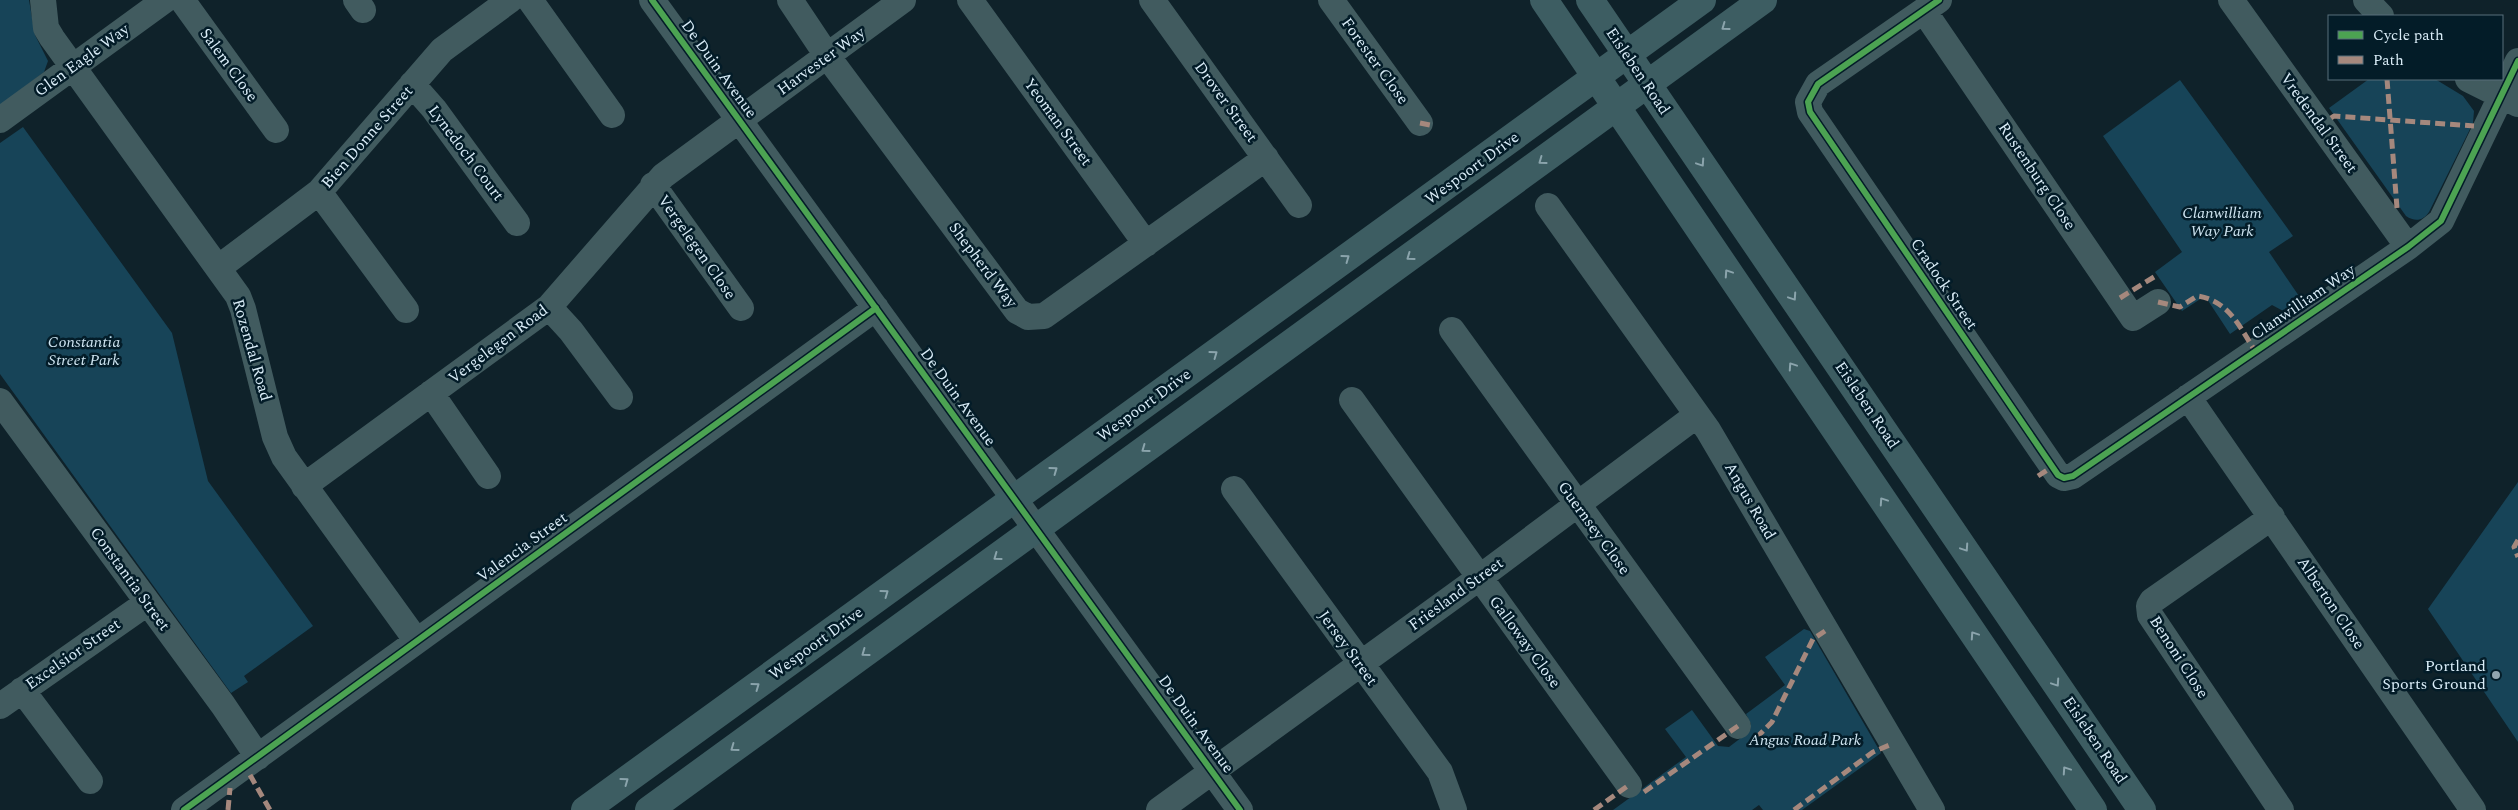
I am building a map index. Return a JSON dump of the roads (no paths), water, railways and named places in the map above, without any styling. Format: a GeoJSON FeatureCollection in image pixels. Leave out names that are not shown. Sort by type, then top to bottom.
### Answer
{"type":"FeatureCollection","features":[{"type":"Feature","properties":{"kind":"main road"},"geometry":{"type":"LineString","coordinates":[[1544,0],[2093,810]]}},
{"type":"Feature","properties":{"kind":"main road","name":"Eisleben Road"},"geometry":{"type":"LineString","coordinates":[[1590,0],[2142,810]]}},
{"type":"Feature","properties":{"kind":"main road","name":"Wespoort Drive"},"geometry":{"type":"LineString","coordinates":[[585,810],[1702,0]]}},
{"type":"Feature","properties":{"kind":"main road"},"geometry":{"type":"LineString","coordinates":[[649,810],[1763,0]]}},
{"type":"Feature","properties":{"kind":"street","name":"Rozendal Road"},"geometry":{"type":"LineString","coordinates":[[43,0],[46,28],[72,67],[235,290],[243,309],[280,449],[304,486],[416,640]]}},
{"type":"Feature","properties":{"kind":"street","name":"Glen Eagle Way"},"geometry":{"type":"LineString","coordinates":[[0,120],[165,0]]}},
{"type":"Feature","properties":{"kind":"street","name":"Salem Close"},"geometry":{"type":"LineString","coordinates":[[182,0],[276,130]]}},
{"type":"Feature","properties":{"kind":"street","name":"Bien Donne Street"},"geometry":{"type":"LineString","coordinates":[[218,268],[319,192],[442,50],[510,0]]}},
{"type":"Feature","properties":{"kind":"street"},"geometry":{"type":"LineString","coordinates":[[530,0],[612,115]]}},
{"type":"Feature","properties":{"kind":"street","name":"De Duin Avenue"},"geometry":{"type":"LineString","coordinates":[[652,0],[1240,810]]}},
{"type":"Feature","properties":{"kind":"street","name":"Shepherd Way"},"geometry":{"type":"LineString","coordinates":[[790,0],[828,57],[1017,311],[1028,317],[1044,316],[1266,158]]}},
{"type":"Feature","properties":{"kind":"street","name":"Harvester Way"},"geometry":{"type":"LineString","coordinates":[[740,121],[903,0]]}},
{"type":"Feature","properties":{"kind":"street","name":"Yeoman Street"},"geometry":{"type":"LineString","coordinates":[[970,0],[1146,244]]}},
{"type":"Feature","properties":{"kind":"street","name":"Drover Street"},"geometry":{"type":"LineString","coordinates":[[1152,0],[1299,205]]}},
{"type":"Feature","properties":{"kind":"street","name":"Forester Close"},"geometry":{"type":"LineString","coordinates":[[1331,0],[1420,123]]}},
{"type":"Feature","properties":{"kind":"street","name":"Vredendal Street"},"geometry":{"type":"LineString","coordinates":[[2231,0],[2408,247]]}},
{"type":"Feature","properties":{"kind":"street"},"geometry":{"type":"LineString","coordinates":[[2366,0],[2380,15]]}},
{"type":"Feature","properties":{"kind":"street","name":"Cradock Street"},"geometry":{"type":"LineString","coordinates":[[1932,5],[1818,84],[1808,102],[1810,112],[2058,475],[2064,478]]}},
{"type":"Feature","properties":{"kind":"street","name":"Rustenburg Close"},"geometry":{"type":"LineString","coordinates":[[1932,5],[2133,318],[2158,302]]}},
{"type":"Feature","properties":{"kind":"street","name":"Clanwilliam Way"},"geometry":{"type":"LineString","coordinates":[[2064,478],[2073,476],[2408,247],[2441,221],[2509,100],[2518,61]]}},
{"type":"Feature","properties":{"kind":"street"},"geometry":{"type":"LineString","coordinates":[[2470,80],[2509,100]]}},
{"type":"Feature","properties":{"kind":"street","name":"Lynedoch Court"},"geometry":{"type":"LineString","coordinates":[[412,84],[434,109],[518,223]]}},
{"type":"Feature","properties":{"kind":"street","name":"Vergelegen Road"},"geometry":{"type":"LineString","coordinates":[[304,486],[549,307],[654,185],[740,121]]}},
{"type":"Feature","properties":{"kind":"street","name":"Vergelegen Close"},"geometry":{"type":"LineString","coordinates":[[654,185],[741,308]]}},
{"type":"Feature","properties":{"kind":"street"},"geometry":{"type":"LineString","coordinates":[[319,192],[406,310]]}},
{"type":"Feature","properties":{"kind":"street","name":"Angus Road"},"geometry":{"type":"LineString","coordinates":[[1548,206],[1697,415],[1932,810]]}},
{"type":"Feature","properties":{"kind":"street"},"geometry":{"type":"LineString","coordinates":[[549,307],[571,331],[620,397]]}},
{"type":"Feature","properties":{"kind":"street","name":"Valencia Street"},"geometry":{"type":"LineString","coordinates":[[184,810],[876,308]]}},
{"type":"Feature","properties":{"kind":"street","name":"Guernsey Close"},"geometry":{"type":"LineString","coordinates":[[1452,330],[1738,726]]}},
{"type":"Feature","properties":{"kind":"street"},"geometry":{"type":"LineString","coordinates":[[432,393],[488,476]]}},
{"type":"Feature","properties":{"kind":"street","name":"Alberton Close"},"geometry":{"type":"LineString","coordinates":[[2188,397],[2472,810]]}},
{"type":"Feature","properties":{"kind":"street","name":"Galloway Close"},"geometry":{"type":"LineString","coordinates":[[1352,400],[1478,578],[1629,785]]}},
{"type":"Feature","properties":{"kind":"street","name":"Friesland Street"},"geometry":{"type":"LineString","coordinates":[[1158,810],[1578,505],[1697,415]]}},
{"type":"Feature","properties":{"kind":"street","name":"Constantia Street"},"geometry":{"type":"LineString","coordinates":[[5,417],[147,603],[223,705],[258,756]]}},
{"type":"Feature","properties":{"kind":"street","name":"Jersey Street"},"geometry":{"type":"LineString","coordinates":[[1234,489],[1359,664],[1440,772],[1454,810]]}},
{"type":"Feature","properties":{"kind":"street","name":"Benoni Close"},"geometry":{"type":"LineString","coordinates":[[2272,517],[2152,601],[2149,610],[2150,615],[2281,810]]}},
{"type":"Feature","properties":{"kind":"street","name":"Excelsior Street"},"geometry":{"type":"LineString","coordinates":[[0,706],[147,603]]}},
{"type":"Feature","properties":{"kind":"street"},"geometry":{"type":"LineString","coordinates":[[22,690],[90,781]]}},
{"type":"Feature","properties":{"kind":"place","name":"Portland Sports Ground"},"geometry":{"type":"Point","coordinates":[2496,675]}},
{"type":"Feature","properties":{"kind":"park label","name":"Clanwilliam Way Park"},"geometry":{"type":"Point","coordinates":[2222,222]}},
{"type":"Feature","properties":{"kind":"park label","name":"Constantia Street Park"},"geometry":{"type":"Point","coordinates":[84,351]}},
{"type":"Feature","properties":{"kind":"park label","name":"Angus Road Park"},"geometry":{"type":"Point","coordinates":[1805,740]}}]}
